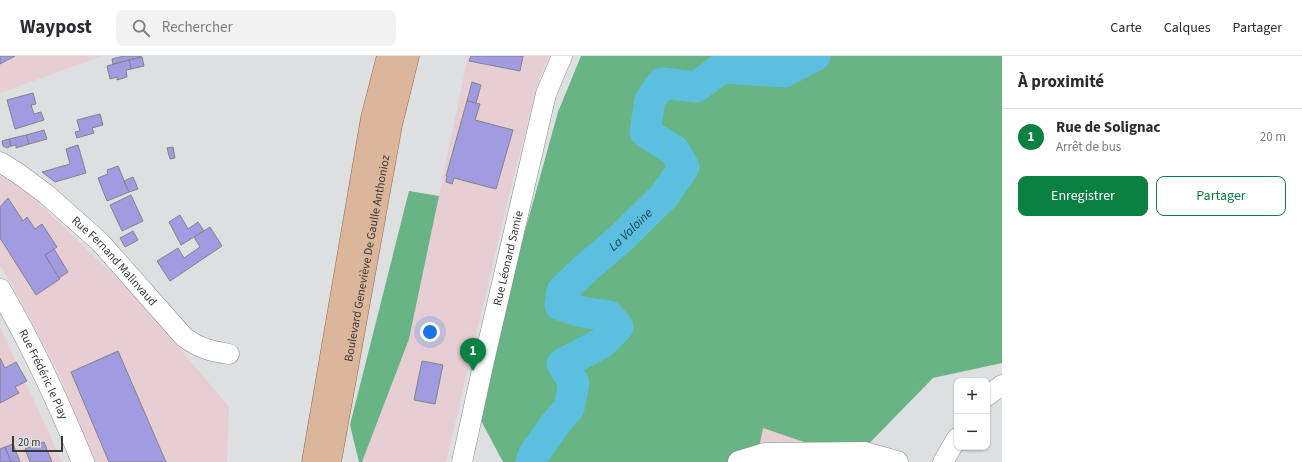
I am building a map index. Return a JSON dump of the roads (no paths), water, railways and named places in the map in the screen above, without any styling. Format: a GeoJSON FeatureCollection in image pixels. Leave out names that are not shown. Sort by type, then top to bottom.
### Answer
{"type":"FeatureCollection","features":[{"type":"Feature","properties":{"kind":"main road","name":"Boulevard Geneviève De Gaulle Anthonioz"},"geometry":{"type":"LineString","coordinates":[[313,462],[372,118],[388,56]]}},
{"type":"Feature","properties":{"kind":"main road","name":"Boulevard Geneviève De Gaulle Anthonioz"},"geometry":{"type":"LineString","coordinates":[[330,462],[391,125],[408,56]]}},
{"type":"Feature","properties":{"kind":"street","name":"Rue Léonard Samie"},"geometry":{"type":"LineString","coordinates":[[462,462],[546,94],[562,56]]}},
{"type":"Feature","properties":{"kind":"street","name":"Rue Fernand Malinvaud"},"geometry":{"type":"LineString","coordinates":[[0,162],[40,190],[100,242],[184,337],[196,346],[210,351],[229,354]]}},
{"type":"Feature","properties":{"kind":"street","name":"Rue Frédéric le Play"},"geometry":{"type":"LineString","coordinates":[[0,290],[42,369],[63,413],[83,462]]}},
{"type":"Feature","properties":{"kind":"street"},"geometry":{"type":"LineString","coordinates":[[990,394],[1002,385]]}},
{"type":"Feature","properties":{"kind":"street"},"geometry":{"type":"LineString","coordinates":[[943,462],[954,443]]}},
{"type":"Feature","properties":{"kind":"street"},"geometry":{"type":"LineString","coordinates":[[739,462],[765,454],[870,457],[897,462]]}},
{"type":"Feature","properties":{"kind":"waterway","name":"La Valoine"},"geometry":{"type":"LineString","coordinates":[[531,462],[534,454],[556,423],[569,408],[574,383],[562,364],[602,343],[618,327],[609,316],[582,312],[560,305],[562,291],[619,240],[664,196],[684,167],[675,151],[645,132],[650,100],[662,83],[696,87],[722,68],[784,72],[815,56]]}},
{"type":"Feature","properties":{"kind":"place","name":"Rue de Solignac"},"geometry":{"type":"Point","coordinates":[473,371]}}]}
